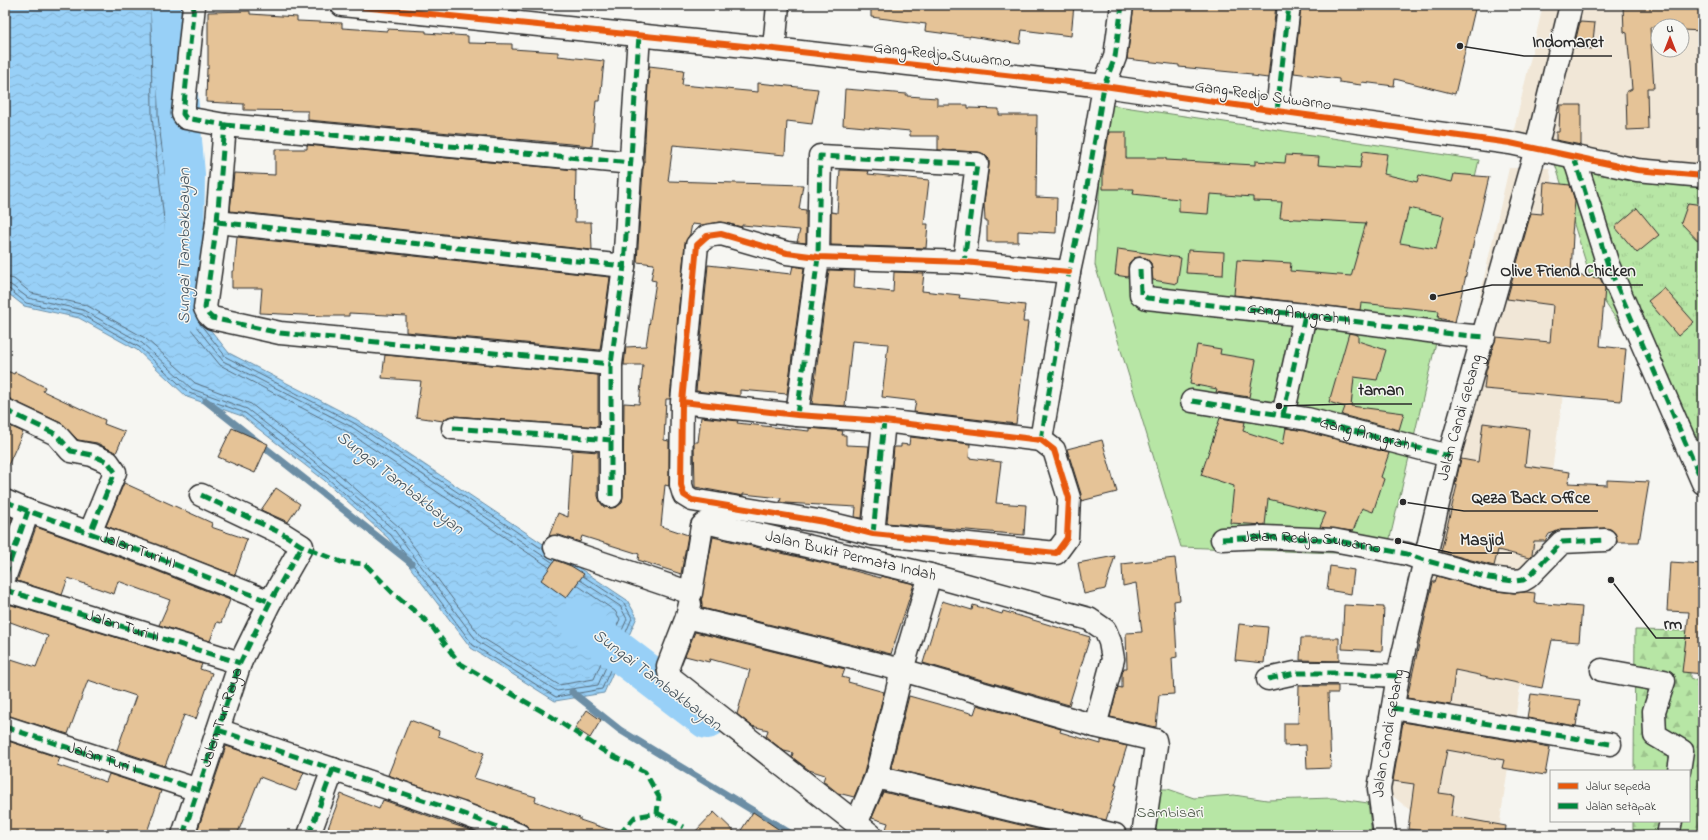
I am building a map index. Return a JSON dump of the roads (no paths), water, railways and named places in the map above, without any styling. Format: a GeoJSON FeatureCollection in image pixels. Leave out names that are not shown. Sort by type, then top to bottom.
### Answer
{"type":"FeatureCollection","features":[{"type":"Feature","properties":{"kind":"street"},"geometry":{"type":"LineString","coordinates":[[194,5],[183,110],[186,118],[226,125],[632,163]]}},
{"type":"Feature","properties":{"kind":"street","name":"Gang Redjo Suwarno"},"geometry":{"type":"LineString","coordinates":[[342,5],[774,49],[1104,86],[1510,143],[1637,170],[1703,176]]}},
{"type":"Feature","properties":{"kind":"street"},"geometry":{"type":"LineString","coordinates":[[774,49],[778,5]]}},
{"type":"Feature","properties":{"kind":"street"},"geometry":{"type":"LineString","coordinates":[[1042,440],[1069,272],[1085,198],[1104,86],[1115,57],[1122,5]]}},
{"type":"Feature","properties":{"kind":"street"},"geometry":{"type":"LineString","coordinates":[[1277,111],[1289,5]]}},
{"type":"Feature","properties":{"kind":"street","name":"Jalan Candi Gebang"},"geometry":{"type":"LineString","coordinates":[[1385,835],[1379,788],[1398,676],[1449,456],[1484,337],[1536,149],[1571,5]]}},
{"type":"Feature","properties":{"kind":"street"},"geometry":{"type":"LineString","coordinates":[[611,496],[611,364],[624,266],[632,163],[639,35]]}},
{"type":"Feature","properties":{"kind":"street"},"geometry":{"type":"LineString","coordinates":[[226,125],[217,222],[205,308],[212,318],[280,333],[611,364]]}},
{"type":"Feature","properties":{"kind":"street"},"geometry":{"type":"LineString","coordinates":[[797,414],[818,257],[820,157],[977,164],[964,262]]}},
{"type":"Feature","properties":{"kind":"street"},"geometry":{"type":"LineString","coordinates":[[1574,157],[1608,265],[1703,483]]}},
{"type":"Feature","properties":{"kind":"street"},"geometry":{"type":"LineString","coordinates":[[217,222],[624,266]]}},
{"type":"Feature","properties":{"kind":"street"},"geometry":{"type":"LineString","coordinates":[[682,402],[884,421],[1042,440],[1054,450],[1069,498],[1067,538],[1056,553],[873,534],[824,522],[692,500],[684,495],[681,485],[682,402],[698,245],[702,239],[714,234],[720,234],[788,253],[818,257],[964,262],[1069,272]]}},
{"type":"Feature","properties":{"kind":"street","name":"Gang Anugrah II"},"geometry":{"type":"LineString","coordinates":[[1140,269],[1141,294],[1147,298],[1305,315],[1484,337]]}},
{"type":"Feature","properties":{"kind":"street"},"geometry":{"type":"LineString","coordinates":[[1283,415],[1305,315]]}},
{"type":"Feature","properties":{"kind":"street","name":"Gang Anugrah I"},"geometry":{"type":"LineString","coordinates":[[1192,401],[1307,419],[1449,456]]}},
{"type":"Feature","properties":{"kind":"street"},"geometry":{"type":"LineString","coordinates":[[5,410],[56,434],[71,451],[92,455],[108,462],[115,472],[90,534]]}},
{"type":"Feature","properties":{"kind":"street"},"geometry":{"type":"LineString","coordinates":[[873,534],[884,421]]}},
{"type":"Feature","properties":{"kind":"street"},"geometry":{"type":"LineString","coordinates":[[454,428],[611,440]]}},
{"type":"Feature","properties":{"kind":"street","name":"Jalan Turi Raya"},"geometry":{"type":"LineString","coordinates":[[183,835],[240,663],[270,602],[302,546],[283,534],[201,495]]}},
{"type":"Feature","properties":{"kind":"street","name":"Jalan Turi III"},"geometry":{"type":"LineString","coordinates":[[5,501],[28,512],[151,555],[270,602]]}},
{"type":"Feature","properties":{"kind":"street"},"geometry":{"type":"LineString","coordinates":[[5,576],[28,512]]}},
{"type":"Feature","properties":{"kind":"street","name":"Jalan Bukit Permata Indah"},"geometry":{"type":"LineString","coordinates":[[863,829],[670,677],[668,672],[669,662],[687,617],[702,526],[706,523],[930,575],[1090,619],[1105,630],[1110,642],[1112,659],[1095,726]]}},
{"type":"Feature","properties":{"kind":"street","name":"Jalan Redjo Suwarno"},"geometry":{"type":"LineString","coordinates":[[1222,539],[1264,537],[1333,540],[1407,554],[1489,578],[1523,580],[1528,578],[1562,542],[1605,540]]}},
{"type":"Feature","properties":{"kind":"street"},"geometry":{"type":"LineString","coordinates":[[555,546],[691,593]]}},
{"type":"Feature","properties":{"kind":"street"},"geometry":{"type":"LineString","coordinates":[[863,829],[902,670],[930,575]]}},
{"type":"Feature","properties":{"kind":"street","name":"Jalan Turi II"},"geometry":{"type":"LineString","coordinates":[[5,590],[240,663]]}},
{"type":"Feature","properties":{"kind":"street"},"geometry":{"type":"LineString","coordinates":[[687,617],[902,670],[1095,726],[1155,740],[1156,745],[1143,835]]}},
{"type":"Feature","properties":{"kind":"street"},"geometry":{"type":"LineString","coordinates":[[1602,670],[1664,681],[1654,711],[1655,735],[1682,751],[1679,770]]}},
{"type":"Feature","properties":{"kind":"street"},"geometry":{"type":"LineString","coordinates":[[1268,678],[1295,673],[1338,673],[1398,676]]}},
{"type":"Feature","properties":{"kind":"street"},"geometry":{"type":"LineString","coordinates":[[1393,708],[1610,744]]}},
{"type":"Feature","properties":{"kind":"street","name":"Jalan Turi I"},"geometry":{"type":"LineString","coordinates":[[5,727],[198,790]]}},
{"type":"Feature","properties":{"kind":"street"},"geometry":{"type":"LineString","coordinates":[[218,730],[461,813],[518,835]]}},
{"type":"Feature","properties":{"kind":"street"},"geometry":{"type":"LineString","coordinates":[[309,835],[333,769]]}},
{"type":"Feature","properties":{"kind":"street"},"geometry":{"type":"LineString","coordinates":[[876,777],[1115,835]]}},
{"type":"Feature","properties":{"kind":"street"},"geometry":{"type":"LineString","coordinates":[[1668,835],[1671,822]]}},
{"type":"Feature","properties":{"kind":"water"},"geometry":{"type":"Polygon","coordinates":[[[5,5],[166,5],[167,116],[189,303],[229,353],[356,419],[627,600],[637,617],[604,693],[555,701],[471,648],[388,538],[324,480],[242,416],[187,397],[137,350],[79,318],[24,306],[5,291],[5,5]]]}},
{"type":"Feature","properties":{"kind":"waterway","name":"Sungai Tambakbayan"},"geometry":{"type":"LineString","coordinates":[[170,5],[185,174],[183,312]]}},
{"type":"Feature","properties":{"kind":"waterway"},"geometry":{"type":"LineString","coordinates":[[206,401],[411,563]]}},
{"type":"Feature","properties":{"kind":"waterway","name":"Sungai Tambakbayan"},"geometry":{"type":"LineString","coordinates":[[577,620],[707,719]]}},
{"type":"Feature","properties":{"kind":"waterway"},"geometry":{"type":"LineString","coordinates":[[572,692],[620,730],[793,835]]}},
{"type":"Feature","properties":{"kind":"place","name":"Indomaret"},"geometry":{"type":"Point","coordinates":[1460,46]}},
{"type":"Feature","properties":{"kind":"place","name":"Olive Friend Chicken"},"geometry":{"type":"Point","coordinates":[1433,297]}},
{"type":"Feature","properties":{"kind":"place","name":"taman"},"geometry":{"type":"Point","coordinates":[1279,406]}},
{"type":"Feature","properties":{"kind":"place","name":"Qeza Back Office"},"geometry":{"type":"Point","coordinates":[1403,502]}},
{"type":"Feature","properties":{"kind":"place","name":"Masjid"},"geometry":{"type":"Point","coordinates":[1398,541]}},
{"type":"Feature","properties":{"kind":"place","name":"rm"},"geometry":{"type":"Point","coordinates":[1611,580]}},
{"type":"Feature","properties":{"kind":"park label","name":"Sambisari"},"geometry":{"type":"Point","coordinates":[1170,813]}}]}
